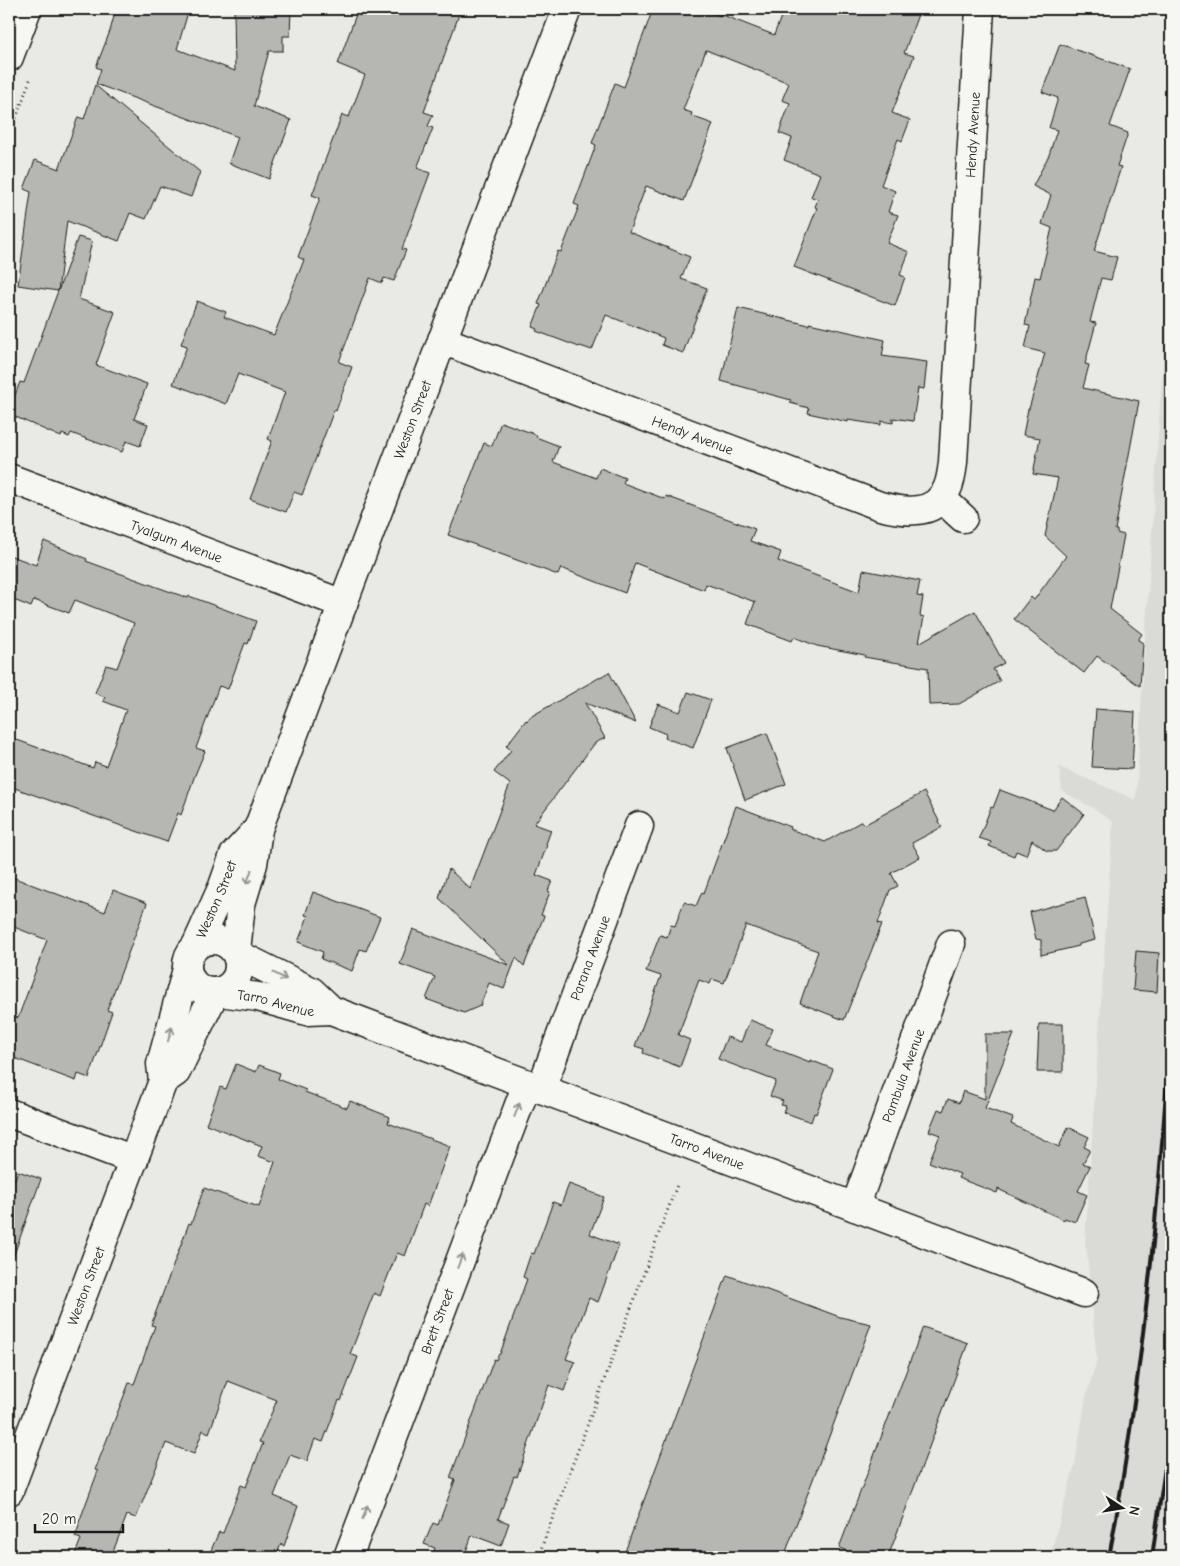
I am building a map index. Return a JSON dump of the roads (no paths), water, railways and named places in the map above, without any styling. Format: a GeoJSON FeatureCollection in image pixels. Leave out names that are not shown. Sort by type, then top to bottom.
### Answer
{"type":"FeatureCollection","features":[{"type":"Feature","properties":{"kind":"street"},"geometry":{"type":"LineString","coordinates":[[9,57],[27,9]]}},
{"type":"Feature","properties":{"kind":"street","name":"Weston Street"},"geometry":{"type":"LineString","coordinates":[[236,953],[241,904],[254,864],[258,829],[567,9]]}},
{"type":"Feature","properties":{"kind":"street","name":"Hendy Avenue"},"geometry":{"type":"LineString","coordinates":[[442,340],[880,506],[916,511],[931,506],[946,491],[954,462],[980,9]]}},
{"type":"Feature","properties":{"kind":"street","name":"Tyalgum Avenue"},"geometry":{"type":"LineString","coordinates":[[9,478],[343,604]]}},
{"type":"Feature","properties":{"kind":"street"},"geometry":{"type":"LineString","coordinates":[[941,498],[964,518]]}},
{"type":"Feature","properties":{"kind":"street","name":"Parana Avenue"},"geometry":{"type":"LineString","coordinates":[[534,1087],[639,826]]}},
{"type":"Feature","properties":{"kind":"street","name":"Weston Street"},"geometry":{"type":"LineString","coordinates":[[9,1491],[162,1081],[161,1064],[192,958],[234,856],[258,829]]}},
{"type":"Feature","properties":{"kind":"street"},"geometry":{"type":"LineString","coordinates":[[208,940],[225,942],[236,953],[240,963],[239,973],[228,988],[217,992],[206,991],[198,988],[192,982],[192,958],[208,940]]}},
{"type":"Feature","properties":{"kind":"street","name":"Pambula Avenue"},"geometry":{"type":"LineString","coordinates":[[855,1207],[951,944]]}},
{"type":"Feature","properties":{"kind":"street","name":"Tarro Avenue"},"geometry":{"type":"LineString","coordinates":[[236,953],[311,991],[331,1010],[1084,1293]]}},
{"type":"Feature","properties":{"kind":"street","name":"Weston Street"},"geometry":{"type":"LineString","coordinates":[[162,1081],[176,1072],[217,992]]}},
{"type":"Feature","properties":{"kind":"street","name":"Tarro Avenue"},"geometry":{"type":"LineString","coordinates":[[217,992],[258,997],[307,1011],[331,1010]]}},
{"type":"Feature","properties":{"kind":"street","name":"Brett Street"},"geometry":{"type":"LineString","coordinates":[[348,1557],[534,1087]]}},
{"type":"Feature","properties":{"kind":"street"},"geometry":{"type":"LineString","coordinates":[[9,1113],[134,1160]]}},
{"type":"Feature","properties":{"kind":"railway"},"geometry":{"type":"LineString","coordinates":[[1109,1557],[1131,1424],[1148,1291],[1171,1023]]}},
{"type":"Feature","properties":{"kind":"railway"},"geometry":{"type":"LineString","coordinates":[[1152,1557],[1166,1461],[1171,1400]]}},
{"type":"Feature","properties":{"kind":"railway"},"geometry":{"type":"LineString","coordinates":[[1170,1557],[1171,1545]]}}]}
